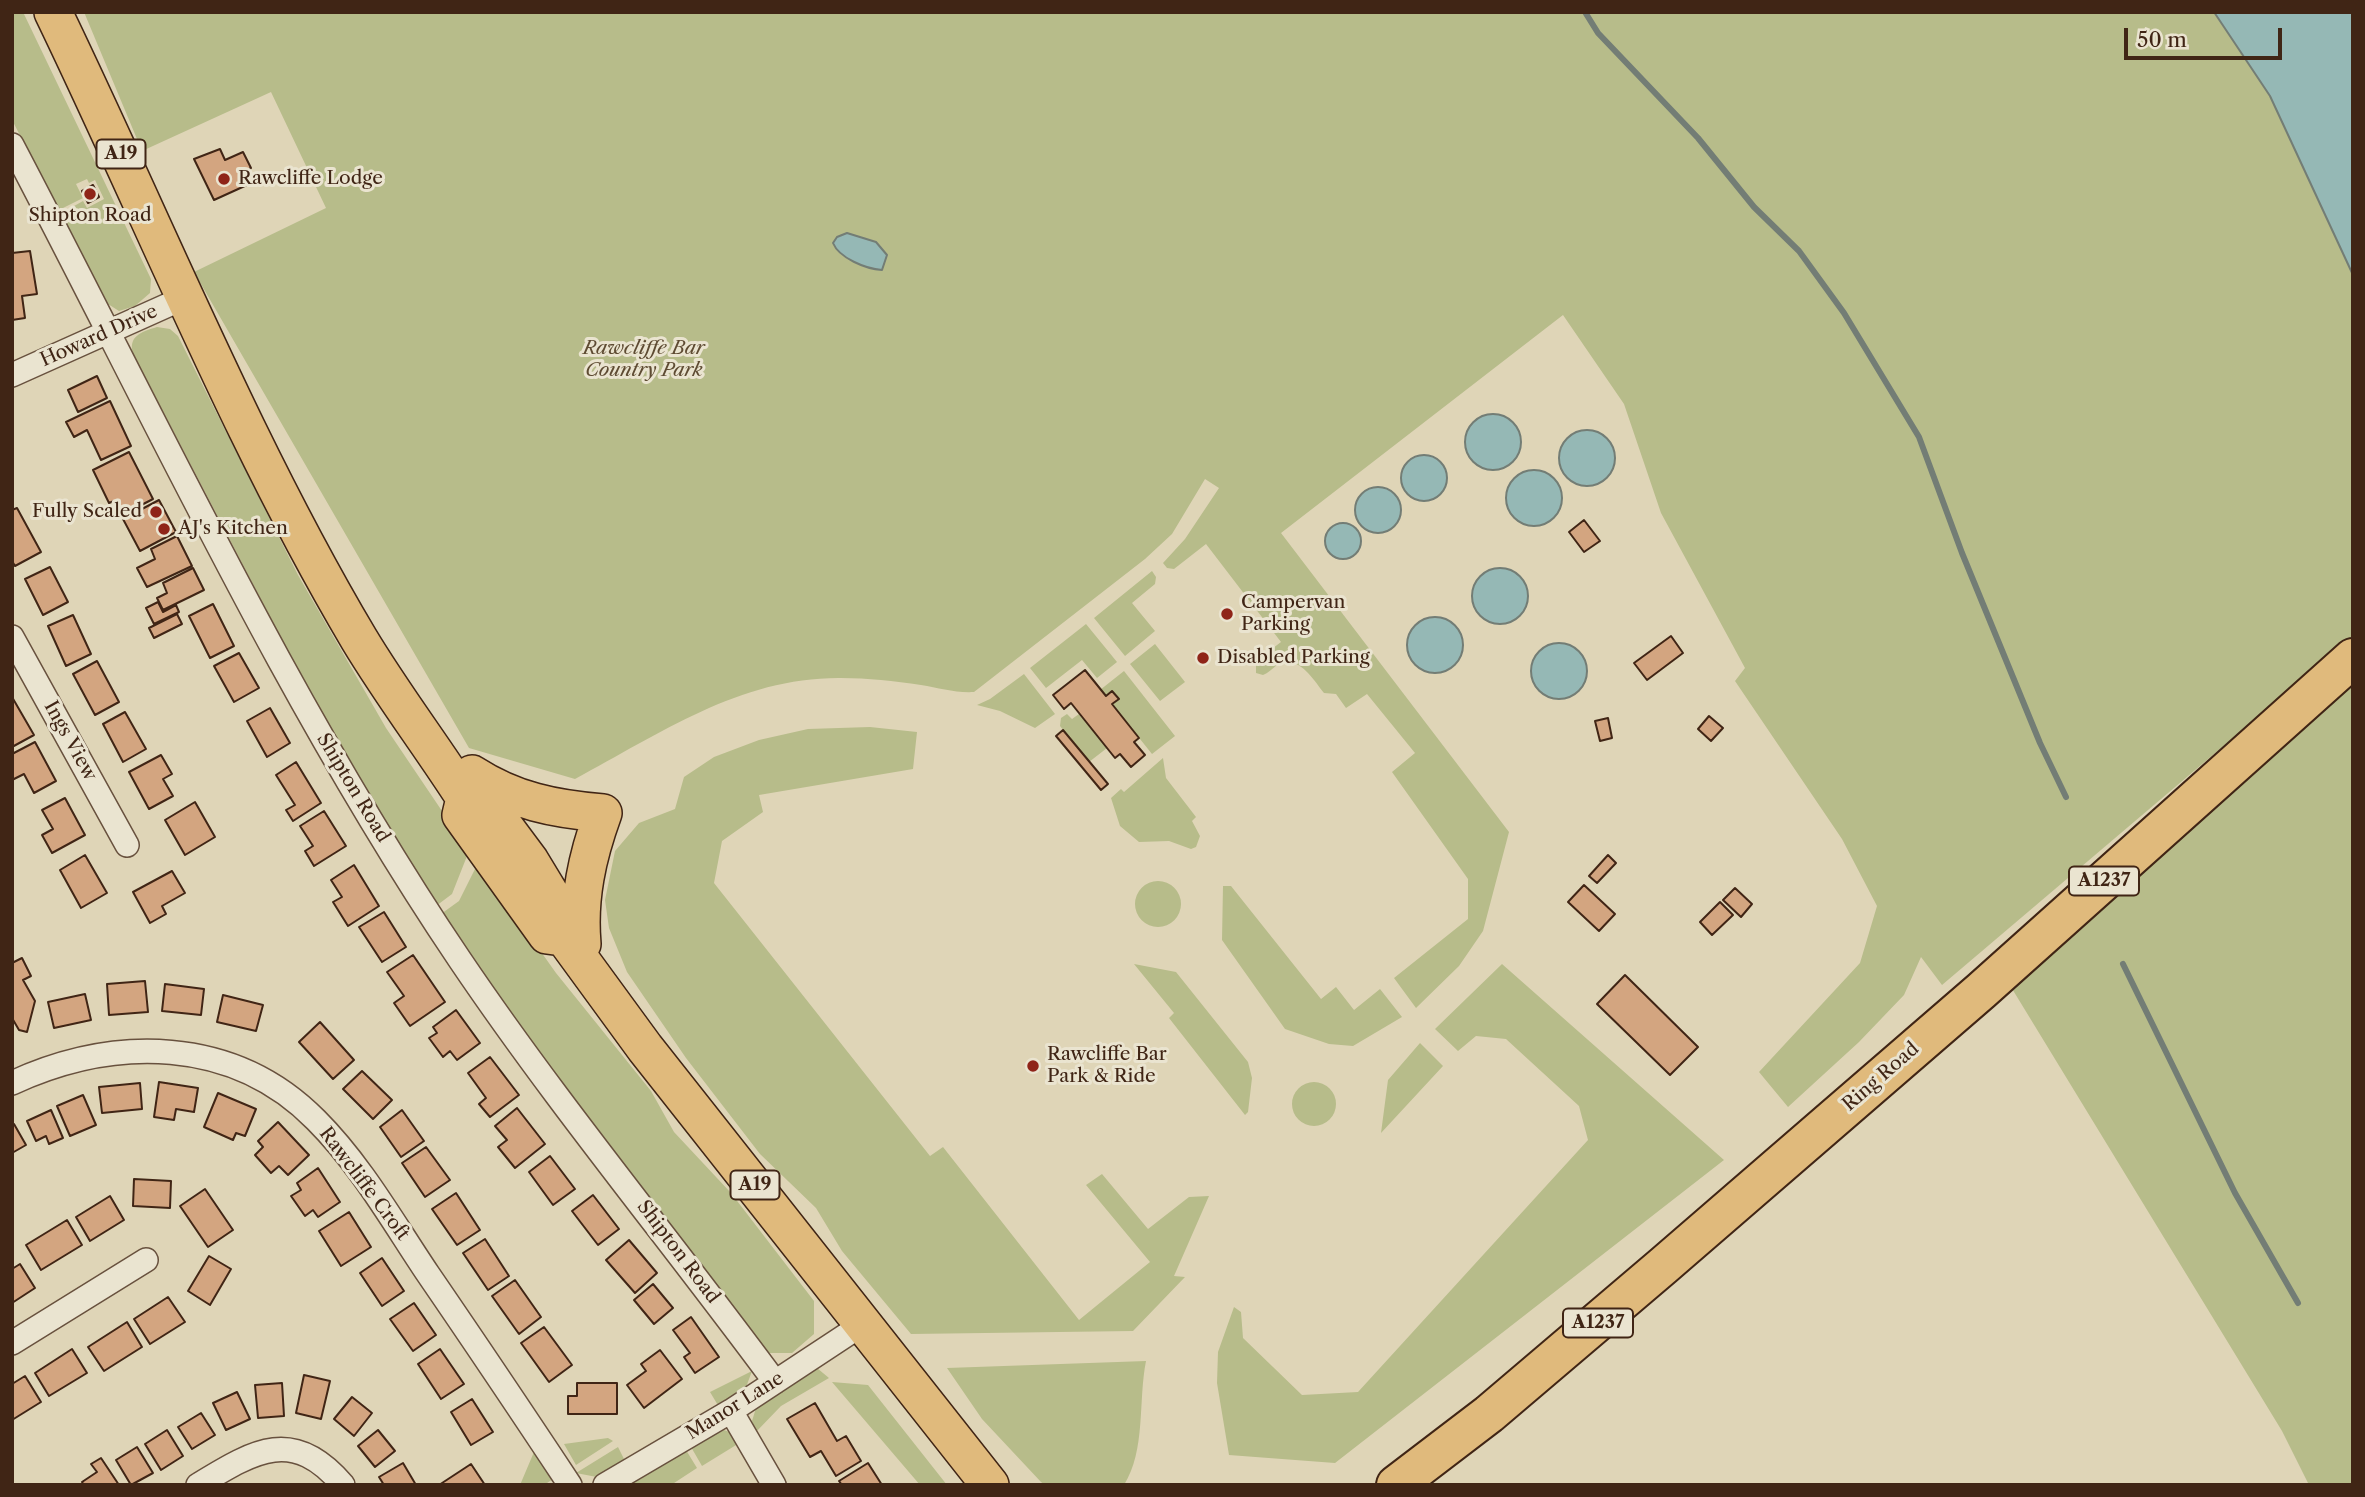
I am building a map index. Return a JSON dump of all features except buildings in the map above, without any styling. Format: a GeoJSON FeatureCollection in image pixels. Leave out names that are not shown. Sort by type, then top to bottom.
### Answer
{"type":"FeatureCollection","features":[{"type":"Feature","properties":{"kind":"highway","name":"Ring Road"},"geometry":{"type":"LineString","coordinates":[[1395,1484],[1489,1414],[1915,1049],[2353,658]]}},
{"type":"Feature","properties":{"kind":"highway"},"geometry":{"type":"LineString","coordinates":[[1440,1485],[1452,1474],[1489,1414]]}},
{"type":"Feature","properties":{"kind":"main road","name":"A19"},"geometry":{"type":"LineString","coordinates":[[53,12],[186,297],[322,572],[360,641],[465,798],[483,802],[530,861],[567,922],[573,950]]}},
{"type":"Feature","properties":{"kind":"main road"},"geometry":{"type":"LineString","coordinates":[[433,748],[494,788],[518,799],[568,810],[603,813],[582,884],[573,950]]}},
{"type":"Feature","properties":{"kind":"main road","name":"A19"},"geometry":{"type":"LineString","coordinates":[[465,798],[461,815],[489,859],[547,935],[573,950],[645,1048],[990,1485]]}},
{"type":"Feature","properties":{"kind":"main road"},"geometry":{"type":"LineString","coordinates":[[489,859],[511,864],[530,861]]}},
{"type":"Feature","properties":{"kind":"street","name":"Shipton Road"},"geometry":{"type":"LineString","coordinates":[[12,145],[110,330],[245,599],[332,757],[431,914],[528,1054],[775,1382]]}},
{"type":"Feature","properties":{"kind":"street","name":"Howard Drive"},"geometry":{"type":"LineString","coordinates":[[12,375],[186,297]]}},
{"type":"Feature","properties":{"kind":"street","name":"Ings View"},"geometry":{"type":"LineString","coordinates":[[12,637],[127,846]]}},
{"type":"Feature","properties":{"kind":"street","name":"Rawcliffe Croft"},"geometry":{"type":"LineString","coordinates":[[12,1083],[63,1064],[114,1052],[184,1051],[229,1065],[290,1098],[344,1151],[570,1485]]}},
{"type":"Feature","properties":{"kind":"street"},"geometry":{"type":"LineString","coordinates":[[12,1343],[146,1260]]}},
{"type":"Feature","properties":{"kind":"street","name":"Manor Lane"},"geometry":{"type":"LineString","coordinates":[[605,1485],[731,1410],[863,1324]]}},
{"type":"Feature","properties":{"kind":"street"},"geometry":{"type":"LineString","coordinates":[[731,1410],[774,1485]]}},
{"type":"Feature","properties":{"kind":"street"},"geometry":{"type":"LineString","coordinates":[[198,1485],[247,1456],[274,1448],[301,1452],[326,1464],[343,1485]]}},
{"type":"Feature","properties":{"kind":"green space"},"geometry":{"type":"Polygon","coordinates":[[[12,12],[23,12],[151,279],[150,293],[135,306],[119,311],[108,304],[60,214],[83,201],[87,208],[104,199],[95,180],[89,183],[87,179],[76,184],[83,198],[59,210],[12,120],[12,12]]]}},
{"type":"Feature","properties":{"kind":"green space","name":"Rawcliffe Bar Country Park"},"geometry":{"type":"Polygon","coordinates":[[[84,12],[2214,12],[2270,96],[2353,275],[2353,1485],[2309,1485],[2282,1431],[2011,987],[2262,767],[2234,737],[1942,985],[1921,957],[1904,995],[1859,1042],[1788,1107],[1759,1072],[1860,963],[1877,906],[1842,839],[1735,681],[1745,668],[1661,513],[1624,404],[1563,315],[1281,533],[1509,832],[1483,931],[1459,966],[1416,1008],[1394,978],[1468,919],[1468,879],[1392,772],[1415,753],[1367,694],[1346,708],[1336,694],[1324,693],[1304,669],[1292,662],[1277,665],[1263,675],[1256,673],[1256,661],[1281,642],[1206,544],[1174,569],[1167,568],[1163,563],[1185,539],[1219,488],[1205,479],[1172,534],[1145,559],[974,692],[851,678],[804,680],[769,687],[703,711],[575,779],[469,748],[194,272],[326,208],[271,92],[142,151],[84,12]]]}},
{"type":"Feature","properties":{"kind":"green space"},"geometry":{"type":"Polygon","coordinates":[[[157,327],[170,329],[178,336],[298,575],[386,728],[469,851],[452,894],[436,906],[340,751],[133,354],[134,339],[157,327]]]}},
{"type":"Feature","properties":{"kind":"green space"},"geometry":{"type":"Polygon","coordinates":[[[1152,571],[1156,577],[1155,584],[1132,603],[1155,631],[1125,656],[1094,618],[1152,571]]]}},
{"type":"Feature","properties":{"kind":"green space"},"geometry":{"type":"Polygon","coordinates":[[[1086,624],[1117,662],[1097,678],[1082,660],[1046,688],[1030,668],[1086,624]]]}},
{"type":"Feature","properties":{"kind":"green space"},"geometry":{"type":"Polygon","coordinates":[[[1155,644],[1185,682],[1160,701],[1130,664],[1155,644]]]}},
{"type":"Feature","properties":{"kind":"green space"},"geometry":{"type":"Polygon","coordinates":[[[1124,671],[1175,736],[1152,754],[1112,704],[1118,698],[1112,691],[1106,696],[1100,690],[1124,671]]]}},
{"type":"Feature","properties":{"kind":"green space"},"geometry":{"type":"Polygon","coordinates":[[[1024,674],[1055,714],[1035,728],[1000,711],[977,705],[990,699],[1024,674]]]}},
{"type":"Feature","properties":{"kind":"green space"},"geometry":{"type":"Polygon","coordinates":[[[1067,714],[1072,719],[1079,714],[1107,748],[1089,762],[1060,726],[1061,718],[1067,714]]]}},
{"type":"Feature","properties":{"kind":"green space"},"geometry":{"type":"Polygon","coordinates":[[[870,727],[917,732],[913,769],[759,795],[763,812],[722,841],[714,883],[930,1156],[943,1147],[1079,1320],[1150,1262],[1086,1185],[1102,1174],[1148,1229],[1189,1197],[1209,1196],[1174,1276],[1185,1277],[1133,1331],[911,1334],[842,1251],[816,1208],[760,1154],[686,1058],[627,972],[609,928],[605,900],[615,851],[639,823],[675,809],[684,777],[714,757],[759,740],[808,729],[870,727]]]}},
{"type":"Feature","properties":{"kind":"green space"},"geometry":{"type":"Polygon","coordinates":[[[1163,758],[1166,778],[1196,817],[1192,821],[1200,836],[1196,847],[1191,849],[1169,841],[1139,842],[1120,826],[1111,798],[1121,789],[1124,792],[1163,758]]]}},
{"type":"Feature","properties":{"kind":"green space"},"geometry":{"type":"Polygon","coordinates":[[[478,863],[556,973],[651,1091],[674,1132],[731,1193],[814,1301],[814,1334],[792,1353],[767,1353],[562,1086],[441,914],[459,901],[478,863]]]}},
{"type":"Feature","properties":{"kind":"green space"},"geometry":{"type":"Polygon","coordinates":[[[1158,881],[1174,888],[1181,904],[1174,920],[1158,927],[1142,920],[1135,904],[1142,888],[1158,881]]]}},
{"type":"Feature","properties":{"kind":"green space"},"geometry":{"type":"Polygon","coordinates":[[[1223,886],[1231,886],[1321,999],[1336,987],[1354,1010],[1380,989],[1402,1017],[1353,1046],[1329,1044],[1285,1029],[1222,940],[1223,886]]]}},
{"type":"Feature","properties":{"kind":"green space"},"geometry":{"type":"Polygon","coordinates":[[[1134,964],[1176,972],[1248,1062],[1252,1078],[1248,1112],[1245,1115],[1169,1018],[1174,1013],[1134,964]]]}},
{"type":"Feature","properties":{"kind":"green space"},"geometry":{"type":"Polygon","coordinates":[[[1502,964],[1724,1160],[1335,1463],[1229,1455],[1217,1383],[1218,1352],[1234,1307],[1241,1312],[1243,1338],[1302,1395],[1358,1392],[1588,1140],[1579,1106],[1506,1039],[1476,1036],[1458,1051],[1435,1029],[1502,964]]]}},
{"type":"Feature","properties":{"kind":"green space"},"geometry":{"type":"Polygon","coordinates":[[[1420,1043],[1443,1066],[1381,1133],[1388,1080],[1420,1043]]]}},
{"type":"Feature","properties":{"kind":"green space"},"geometry":{"type":"Polygon","coordinates":[[[1314,1082],[1323,1083],[1330,1088],[1335,1095],[1335,1113],[1330,1120],[1323,1125],[1314,1126],[1305,1125],[1298,1120],[1293,1113],[1292,1104],[1293,1095],[1298,1088],[1305,1083],[1314,1082]]]}},
{"type":"Feature","properties":{"kind":"green space"},"geometry":{"type":"Polygon","coordinates":[[[1146,1361],[1139,1441],[1131,1471],[1124,1485],[1045,1485],[982,1419],[947,1368],[1146,1361]]]}},
{"type":"Feature","properties":{"kind":"green space"},"geometry":{"type":"Polygon","coordinates":[[[817,1368],[829,1378],[781,1406],[755,1433],[752,1421],[756,1408],[817,1368]]]}},
{"type":"Feature","properties":{"kind":"green space"},"geometry":{"type":"Polygon","coordinates":[[[752,1371],[745,1390],[719,1407],[710,1392],[752,1371]]]}},
{"type":"Feature","properties":{"kind":"green space"},"geometry":{"type":"Polygon","coordinates":[[[832,1382],[868,1385],[947,1485],[920,1485],[832,1382]]]}},
{"type":"Feature","properties":{"kind":"green space"},"geometry":{"type":"Polygon","coordinates":[[[724,1430],[735,1434],[741,1442],[702,1466],[691,1447],[724,1430]]]}},
{"type":"Feature","properties":{"kind":"green space"},"geometry":{"type":"Polygon","coordinates":[[[608,1438],[613,1441],[576,1465],[564,1444],[608,1438]]]}},
{"type":"Feature","properties":{"kind":"green space"},"geometry":{"type":"Polygon","coordinates":[[[618,1447],[626,1463],[602,1478],[576,1473],[618,1447]]]}},
{"type":"Feature","properties":{"kind":"green space"},"geometry":{"type":"Polygon","coordinates":[[[686,1450],[697,1468],[671,1485],[627,1485],[686,1450]]]}},
{"type":"Feature","properties":{"kind":"green space"},"geometry":{"type":"Polygon","coordinates":[[[534,1452],[553,1479],[544,1485],[520,1485],[534,1452]]]}},
{"type":"Feature","properties":{"kind":"water"},"geometry":{"type":"Polygon","coordinates":[[[2214,12],[2353,12],[2353,275],[2270,96],[2214,12]]]}},
{"type":"Feature","properties":{"kind":"water"},"geometry":{"type":"Polygon","coordinates":[[[847,233],[876,242],[887,255],[882,270],[854,262],[836,248],[833,243],[837,237],[847,233]]]}},
{"type":"Feature","properties":{"kind":"water"},"geometry":{"type":"Polygon","coordinates":[[[1493,414],[1504,416],[1513,422],[1519,431],[1519,453],[1513,462],[1504,468],[1493,470],[1482,468],[1473,462],[1467,453],[1465,442],[1467,431],[1473,422],[1482,416],[1493,414]]]}},
{"type":"Feature","properties":{"kind":"water"},"geometry":{"type":"Polygon","coordinates":[[[1582,430],[1592,430],[1607,438],[1613,447],[1613,469],[1607,478],[1592,486],[1582,486],[1564,474],[1559,463],[1559,453],[1571,435],[1582,430]]]}},
{"type":"Feature","properties":{"kind":"water"},"geometry":{"type":"Polygon","coordinates":[[[1424,455],[1440,462],[1447,478],[1440,494],[1424,501],[1408,494],[1401,478],[1408,462],[1424,455]]]}},
{"type":"Feature","properties":{"kind":"water"},"geometry":{"type":"Polygon","coordinates":[[[1534,470],[1545,472],[1554,478],[1560,487],[1560,509],[1554,518],[1545,524],[1534,526],[1523,524],[1514,518],[1508,509],[1506,498],[1508,487],[1514,478],[1523,472],[1534,470]]]}},
{"type":"Feature","properties":{"kind":"water"},"geometry":{"type":"Polygon","coordinates":[[[1378,487],[1394,494],[1401,510],[1394,526],[1378,533],[1362,526],[1355,510],[1362,494],[1378,487]]]}},
{"type":"Feature","properties":{"kind":"water"},"geometry":{"type":"Polygon","coordinates":[[[1343,523],[1356,528],[1361,541],[1356,554],[1343,559],[1330,554],[1325,541],[1330,528],[1343,523]]]}},
{"type":"Feature","properties":{"kind":"water"},"geometry":{"type":"Polygon","coordinates":[[[1494,568],[1506,568],[1516,572],[1524,580],[1528,596],[1524,612],[1516,620],[1506,624],[1494,624],[1484,620],[1476,612],[1472,602],[1472,590],[1476,580],[1484,572],[1494,568]]]}},
{"type":"Feature","properties":{"kind":"water"},"geometry":{"type":"Polygon","coordinates":[[[1429,617],[1441,617],[1451,621],[1459,629],[1463,645],[1459,661],[1451,669],[1441,673],[1429,673],[1419,669],[1411,661],[1407,651],[1407,639],[1411,629],[1419,621],[1429,617]]]}},
{"type":"Feature","properties":{"kind":"water"},"geometry":{"type":"Polygon","coordinates":[[[1553,643],[1565,643],[1575,647],[1583,655],[1587,671],[1583,687],[1575,695],[1565,699],[1553,699],[1543,695],[1535,687],[1531,677],[1531,665],[1535,655],[1543,647],[1553,643]]]}},
{"type":"Feature","properties":{"kind":"waterway"},"geometry":{"type":"LineString","coordinates":[[1585,12],[1598,33],[1698,138],[1754,207],[1799,251],[1844,313],[1919,437],[1962,553],[2040,743],[2066,797]]}},
{"type":"Feature","properties":{"kind":"waterway"},"geometry":{"type":"LineString","coordinates":[[2123,964],[2235,1193],[2298,1303]]}},
{"type":"Feature","properties":{"kind":"place","name":"Rawcliffe Lodge"},"geometry":{"type":"Point","coordinates":[224,179]}},
{"type":"Feature","properties":{"kind":"place","name":"Shipton Road"},"geometry":{"type":"Point","coordinates":[90,194]}},
{"type":"Feature","properties":{"kind":"place","name":"Fully Scaled"},"geometry":{"type":"Point","coordinates":[156,512]}},
{"type":"Feature","properties":{"kind":"place","name":"AJ's Kitchen"},"geometry":{"type":"Point","coordinates":[164,529]}},
{"type":"Feature","properties":{"kind":"place","name":"Campervan Parking"},"geometry":{"type":"Point","coordinates":[1227,614]}},
{"type":"Feature","properties":{"kind":"place","name":"Disabled Parking"},"geometry":{"type":"Point","coordinates":[1203,658]}},
{"type":"Feature","properties":{"kind":"place","name":"Rawcliffe Bar Park & Ride"},"geometry":{"type":"Point","coordinates":[1033,1066]}}]}
